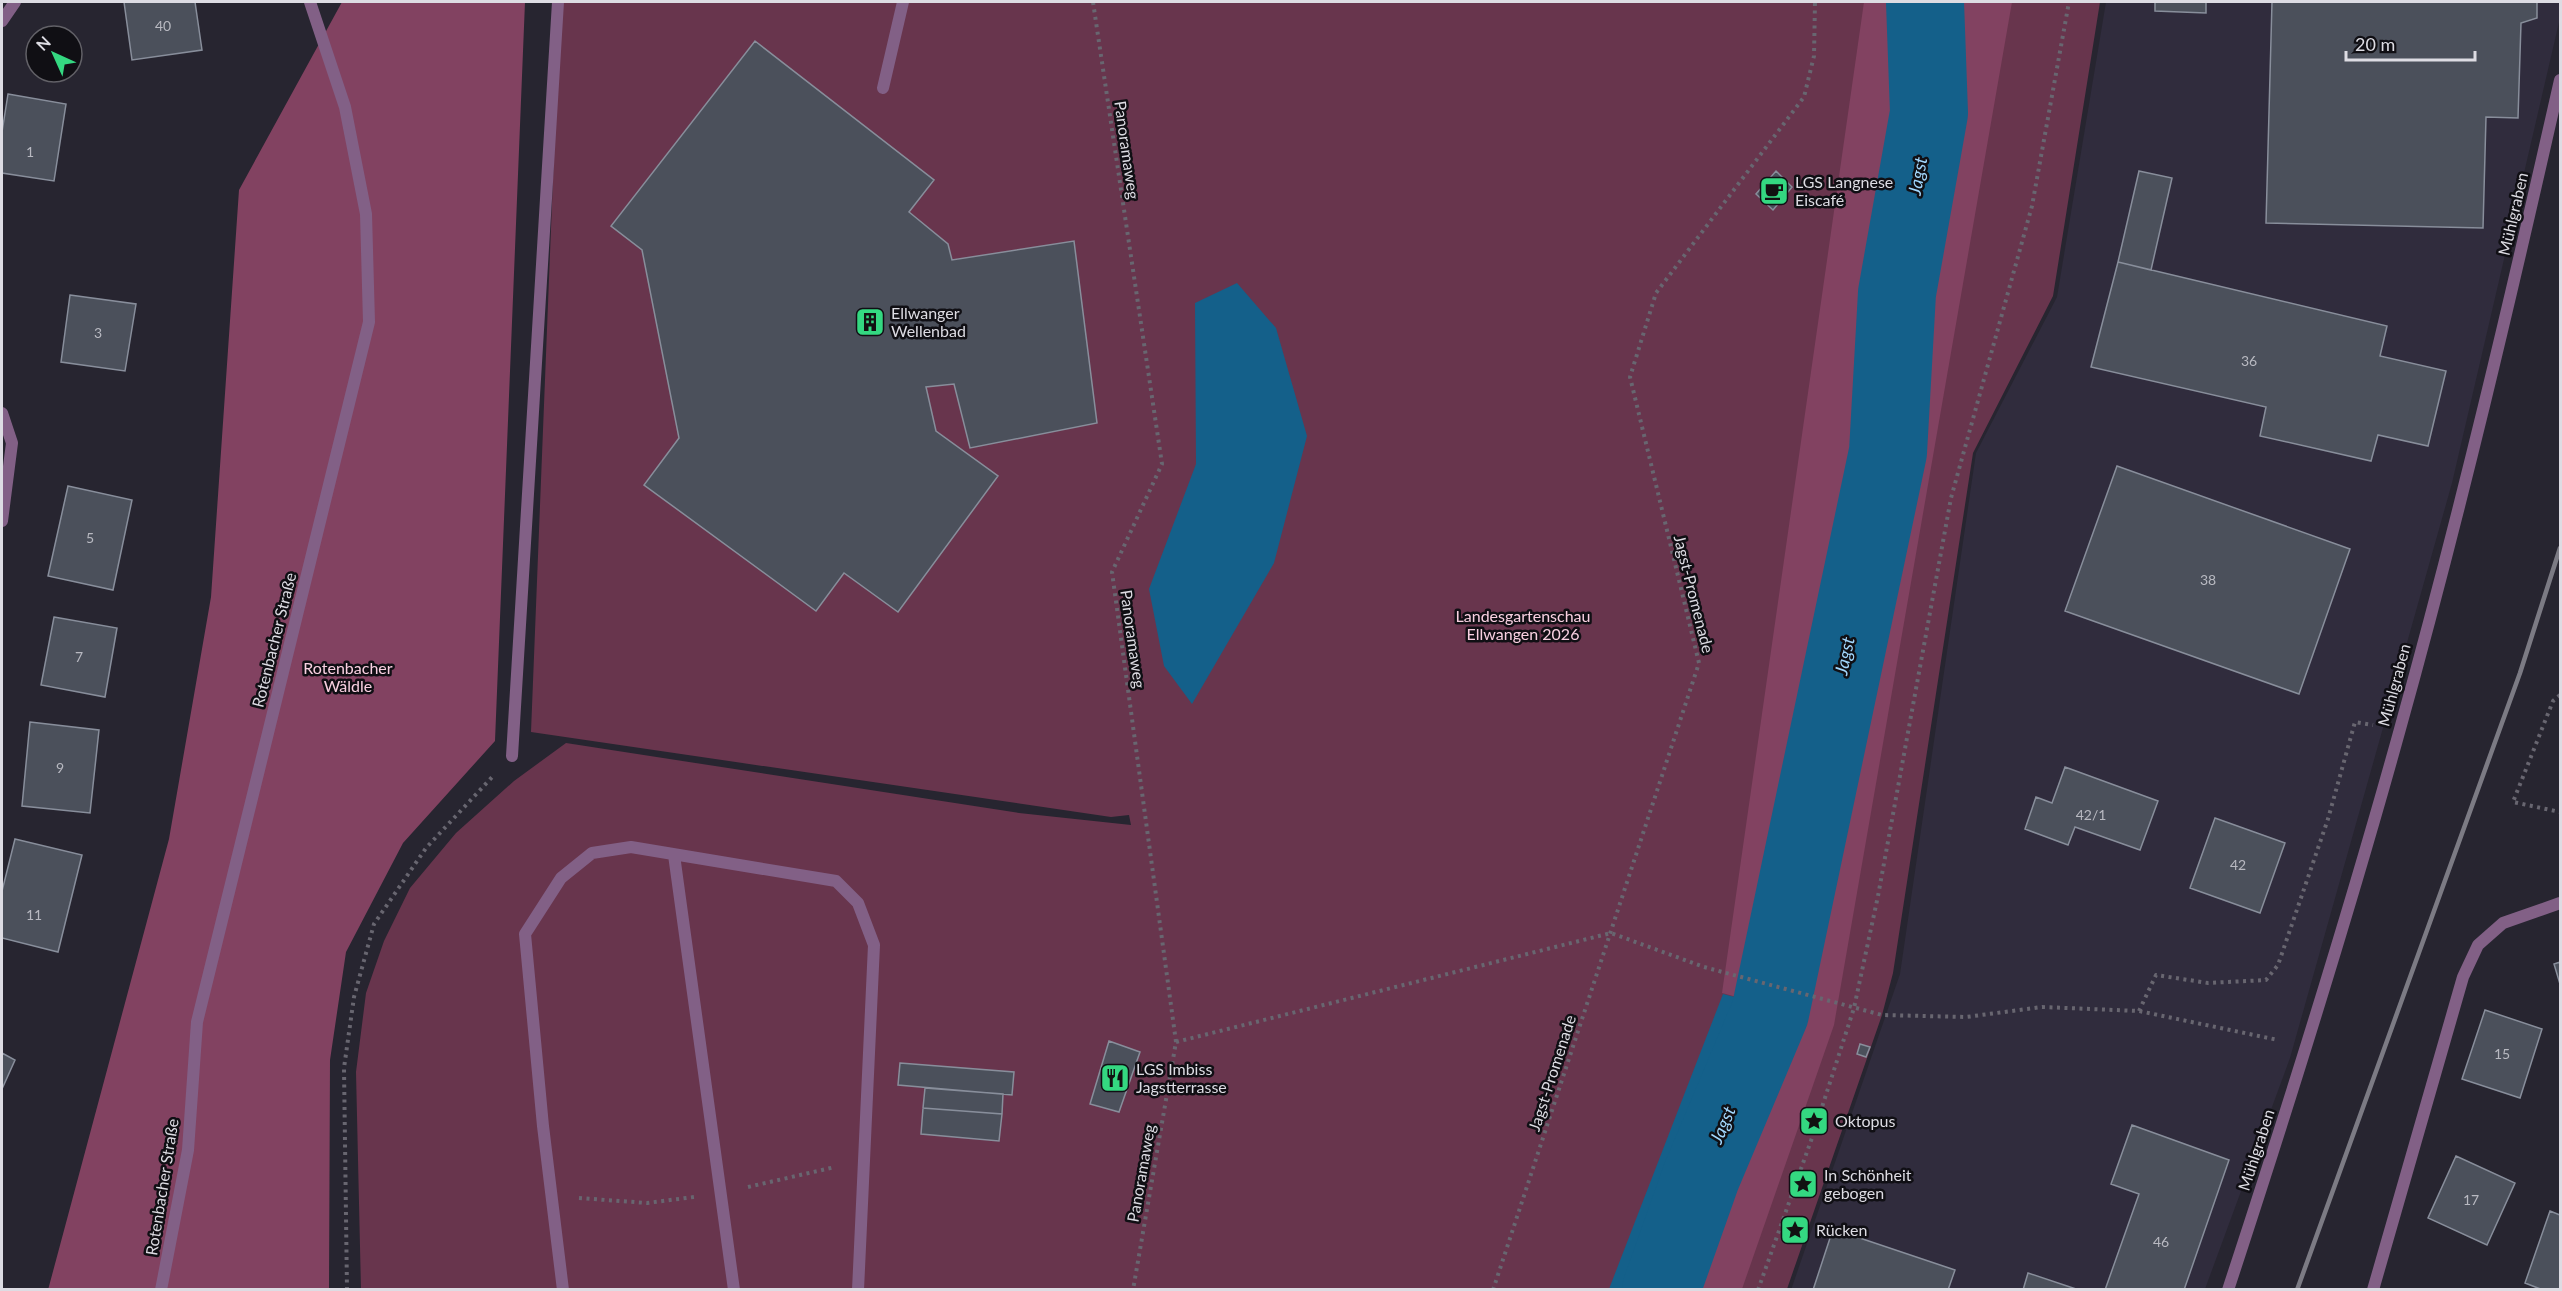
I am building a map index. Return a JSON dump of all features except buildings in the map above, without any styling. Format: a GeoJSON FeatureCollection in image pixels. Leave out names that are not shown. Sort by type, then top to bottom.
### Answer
{"type":"FeatureCollection","features":[{"type":"Feature","properties":{"kind":"street"},"geometry":{"type":"LineString","coordinates":[[2,21],[15,2]]}},
{"type":"Feature","properties":{"kind":"street","name":"Rotenbacher Straße"},"geometry":{"type":"LineString","coordinates":[[162,1290],[188,1150],[197,1022],[369,322],[366,214],[345,107],[310,2]]}},
{"type":"Feature","properties":{"kind":"street"},"geometry":{"type":"LineString","coordinates":[[512,756],[558,2]]}},
{"type":"Feature","properties":{"kind":"street"},"geometry":{"type":"LineString","coordinates":[[883,88],[903,2]]}},
{"type":"Feature","properties":{"kind":"street","name":"Mühlgraben"},"geometry":{"type":"LineString","coordinates":[[2228,1290],[2308,1046],[2400,728],[2500,346],[2560,80]]}},
{"type":"Feature","properties":{"kind":"street"},"geometry":{"type":"LineString","coordinates":[[2,413],[12,443],[2,521]]}},
{"type":"Feature","properties":{"kind":"street"},"geometry":{"type":"LineString","coordinates":[[563,1290],[543,1126],[525,934],[561,878],[592,853],[631,848],[836,881],[858,903],[874,945],[858,1290]]}},
{"type":"Feature","properties":{"kind":"street"},"geometry":{"type":"LineString","coordinates":[[674,855],[734,1290]]}},
{"type":"Feature","properties":{"kind":"street"},"geometry":{"type":"LineString","coordinates":[[2373,1290],[2463,977],[2478,945],[2503,923],[2560,903]]}},
{"type":"Feature","properties":{"kind":"path","name":"Panoramaweg"},"geometry":{"type":"LineString","coordinates":[[1093,2],[1162,464],[1112,573],[1176,1042],[1133,1290]]}},
{"type":"Feature","properties":{"kind":"path","name":"Jagst-Promenade"},"geometry":{"type":"LineString","coordinates":[[1493,1290],[1699,663],[1630,377],[1656,293],[1804,97],[1814,56],[1815,2]]}},
{"type":"Feature","properties":{"kind":"path"},"geometry":{"type":"LineString","coordinates":[[1758,1290],[1813,1135],[1854,1008],[1880,886],[1951,498],[2032,206],[2069,2]]}},
{"type":"Feature","properties":{"kind":"path"},"geometry":{"type":"LineString","coordinates":[[2560,695],[2553,701],[2513,802],[2559,812],[2560,804]]}},
{"type":"Feature","properties":{"kind":"path"},"geometry":{"type":"LineString","coordinates":[[2139,1011],[2156,975],[2208,983],[2265,981],[2278,965],[2328,819],[2355,722],[2400,728]]}},
{"type":"Feature","properties":{"kind":"path"},"geometry":{"type":"LineString","coordinates":[[347,1290],[344,1068],[354,997],[374,924],[426,848],[512,756]]}},
{"type":"Feature","properties":{"kind":"path"},"geometry":{"type":"LineString","coordinates":[[1176,1042],[1611,933],[1704,967],[1882,1015],[1966,1017],[2042,1007],[2139,1011],[2308,1046]]}},
{"type":"Feature","properties":{"kind":"shaded area"},"geometry":{"type":"Polygon","coordinates":[[[2106,2],[2560,2],[2560,18],[2452,483],[2290,1058],[2205,1289],[1791,1290],[1900,974],[1976,453],[2057,297],[2106,2]]]}},
{"type":"Feature","properties":{"kind":"green space","name":"Rotenbacher Wäldle"},"geometry":{"type":"Polygon","coordinates":[[[342,2],[525,2],[495,741],[403,843],[346,952],[330,1060],[329,1289],[48,1290],[169,839],[211,597],[239,190],[342,2]]]}},
{"type":"Feature","properties":{"kind":"green space","name":"Landesgartenschau Ellwangen 2026"},"geometry":{"type":"Polygon","coordinates":[[[560,2],[2100,2],[2053,296],[1973,453],[1893,973],[1882,1015],[1787,1289],[361,1290],[356,1072],[366,993],[384,941],[410,888],[456,833],[514,781],[566,743],[1019,813],[1131,825],[1129,815],[1111,817],[531,732],[560,2]]]}},
{"type":"Feature","properties":{"kind":"green space"},"geometry":{"type":"Polygon","coordinates":[[[1864,2],[2012,2],[1834,1025],[1742,1289],[1701,1290],[1796,1013],[1722,993],[1864,2]]]}},
{"type":"Feature","properties":{"kind":"water"},"geometry":{"type":"Polygon","coordinates":[[[1237,283],[1276,328],[1307,436],[1274,563],[1192,704],[1164,666],[1149,589],[1196,464],[1195,303],[1237,283]]]}},
{"type":"Feature","properties":{"kind":"water"},"geometry":{"type":"Polygon","coordinates":[[[1723,994],[1797,1013],[1701,1289],[1609,1289],[1723,994]]]}},
{"type":"Feature","properties":{"kind":"waterway","name":"Jagst"},"geometry":{"type":"LineString","coordinates":[[1661,1290],[1701,1177],[1770,1013],[1888,452],[1897,293],[1929,113],[1925,2]]}},
{"type":"Feature","properties":{"kind":"railway"},"geometry":{"type":"LineString","coordinates":[[2297,1290],[2520,673],[2560,548]]}},
{"type":"Feature","properties":{"kind":"place","name":"LGS Langnese Eiscafé"},"geometry":{"type":"Point","coordinates":[1774,191]}},
{"type":"Feature","properties":{"kind":"place","name":"Ellwanger Wellenbad"},"geometry":{"type":"Point","coordinates":[870,322]}},
{"type":"Feature","properties":{"kind":"place","name":"LGS Imbiss Jagstterrasse"},"geometry":{"type":"Point","coordinates":[1115,1078]}},
{"type":"Feature","properties":{"kind":"place","name":"Oktopus"},"geometry":{"type":"Point","coordinates":[1814,1121]}},
{"type":"Feature","properties":{"kind":"place","name":"In Schönheit gebogen"},"geometry":{"type":"Point","coordinates":[1803,1184]}},
{"type":"Feature","properties":{"kind":"place","name":"Rücken"},"geometry":{"type":"Point","coordinates":[1795,1230]}}]}
